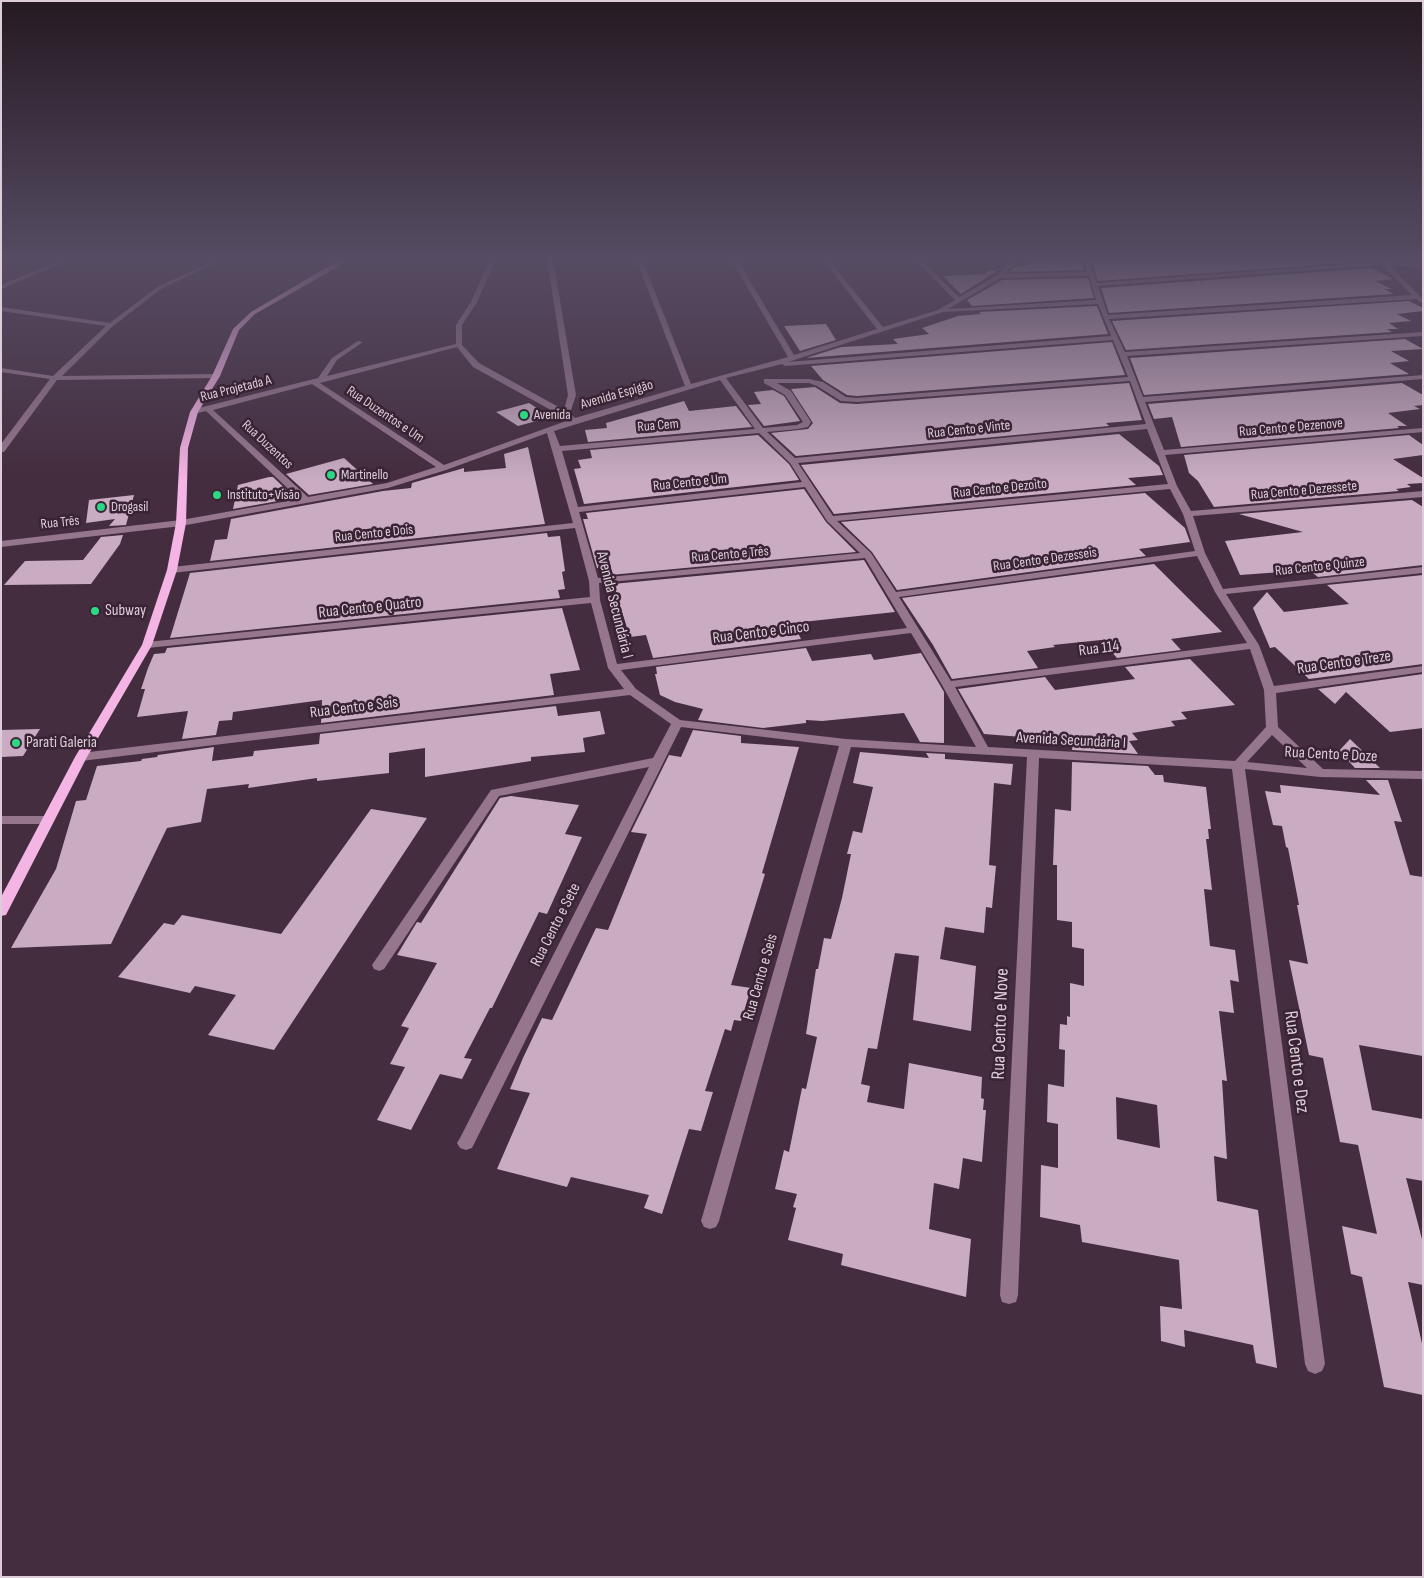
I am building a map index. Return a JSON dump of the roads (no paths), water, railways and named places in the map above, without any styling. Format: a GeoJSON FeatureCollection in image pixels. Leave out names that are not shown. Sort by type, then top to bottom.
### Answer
{"type":"FeatureCollection","features":[{"type":"Feature","properties":{"kind":"main road"},"geometry":{"type":"LineString","coordinates":[[1,911],[50,820],[81,757],[147,646],[172,570],[182,523],[184,448],[194,412],[216,376],[234,333]]}},
{"type":"Feature","properties":{"kind":"street"},"geometry":{"type":"LineString","coordinates":[[1,450],[55,378],[103,333]]}},
{"type":"Feature","properties":{"kind":"street"},"geometry":{"type":"LineString","coordinates":[[459,333],[459,345],[476,366],[566,414],[574,421]]}},
{"type":"Feature","properties":{"kind":"street"},"geometry":{"type":"LineString","coordinates":[[562,333],[572,396],[566,414]]}},
{"type":"Feature","properties":{"kind":"street"},"geometry":{"type":"LineString","coordinates":[[668,333],[689,387]]}},
{"type":"Feature","properties":{"kind":"street"},"geometry":{"type":"LineString","coordinates":[[778,333],[792,357]]}},
{"type":"Feature","properties":{"kind":"street","name":"Avenida Espigão"},"geometry":{"type":"LineString","coordinates":[[182,523],[388,485],[443,468],[574,421],[722,377],[770,365],[869,333]]}},
{"type":"Feature","properties":{"kind":"street"},"geometry":{"type":"LineString","coordinates":[[1112,333],[1123,354],[1130,379],[1162,453],[1173,486],[1188,514],[1200,553],[1220,592],[1254,645],[1270,690],[1272,728],[1320,773]]}},
{"type":"Feature","properties":{"kind":"street"},"geometry":{"type":"LineString","coordinates":[[1123,354],[1423,334]]}},
{"type":"Feature","properties":{"kind":"street"},"geometry":{"type":"LineString","coordinates":[[770,365],[1114,338]]}},
{"type":"Feature","properties":{"kind":"street"},"geometry":{"type":"LineString","coordinates":[[317,381],[334,359],[360,342]]}},
{"type":"Feature","properties":{"kind":"street","name":"Rua Projetada A"},"geometry":{"type":"LineString","coordinates":[[194,412],[459,345]]}},
{"type":"Feature","properties":{"kind":"street"},"geometry":{"type":"LineString","coordinates":[[1,370],[55,378],[216,376]]}},
{"type":"Feature","properties":{"kind":"street"},"geometry":{"type":"LineString","coordinates":[[749,370],[767,381],[809,381],[820,384],[844,399],[856,400],[1130,379]]}},
{"type":"Feature","properties":{"kind":"street"},"geometry":{"type":"LineString","coordinates":[[722,377],[761,431],[793,461],[830,519],[868,555],[948,685],[984,751]]}},
{"type":"Feature","properties":{"kind":"street"},"geometry":{"type":"LineString","coordinates":[[1140,400],[1423,377]]}},
{"type":"Feature","properties":{"kind":"street","name":"Rua Duzentos e Um"},"geometry":{"type":"LineString","coordinates":[[317,381],[443,468]]}},
{"type":"Feature","properties":{"kind":"street","name":"Rua Cem"},"geometry":{"type":"LineString","coordinates":[[557,449],[761,431],[798,427],[807,422],[788,393],[767,381]]}},
{"type":"Feature","properties":{"kind":"street","name":"Rua Duzentos"},"geometry":{"type":"LineString","coordinates":[[208,409],[307,501]]}},
{"type":"Feature","properties":{"kind":"street","name":"Rua Cento e Vinte"},"geometry":{"type":"LineString","coordinates":[[793,461],[1149,426]]}},
{"type":"Feature","properties":{"kind":"street","name":"Avenida Secundária I"},"geometry":{"type":"LineString","coordinates":[[549,429],[557,449],[594,581],[596,600],[613,668],[632,691],[677,723],[846,743],[1033,755],[1238,764]]}},
{"type":"Feature","properties":{"kind":"street","name":"Rua Cento e Dezenove"},"geometry":{"type":"LineString","coordinates":[[1162,453],[1423,430]]}},
{"type":"Feature","properties":{"kind":"street","name":"Rua Cento e Um"},"geometry":{"type":"LineString","coordinates":[[574,510],[808,484]]}},
{"type":"Feature","properties":{"kind":"street","name":"Rua Cento e Dezoito"},"geometry":{"type":"LineString","coordinates":[[830,519],[1173,486]]}},
{"type":"Feature","properties":{"kind":"street","name":"Rua Cento e Dezessete"},"geometry":{"type":"LineString","coordinates":[[1188,514],[1423,494]]}},
{"type":"Feature","properties":{"kind":"street","name":"Rua Três"},"geometry":{"type":"LineString","coordinates":[[1,544],[182,523]]}},
{"type":"Feature","properties":{"kind":"street","name":"Rua Cento e Dois"},"geometry":{"type":"LineString","coordinates":[[172,570],[578,525]]}},
{"type":"Feature","properties":{"kind":"street","name":"Rua Cento e Dezesseis"},"geometry":{"type":"LineString","coordinates":[[894,595],[1200,553]]}},
{"type":"Feature","properties":{"kind":"street","name":"Rua Cento e Três"},"geometry":{"type":"LineString","coordinates":[[594,581],[868,555]]}},
{"type":"Feature","properties":{"kind":"street","name":"Rua Cento e Quinze"},"geometry":{"type":"LineString","coordinates":[[1220,592],[1423,570]]}},
{"type":"Feature","properties":{"kind":"street","name":"Rua Cento e Quatro"},"geometry":{"type":"LineString","coordinates":[[147,646],[596,600]]}},
{"type":"Feature","properties":{"kind":"street","name":"Rua Cento e Cinco"},"geometry":{"type":"LineString","coordinates":[[613,668],[913,630]]}},
{"type":"Feature","properties":{"kind":"street","name":"Rua 114"},"geometry":{"type":"LineString","coordinates":[[948,685],[1254,645]]}},
{"type":"Feature","properties":{"kind":"street","name":"Rua Cento e Treze"},"geometry":{"type":"LineString","coordinates":[[1270,690],[1423,669]]}},
{"type":"Feature","properties":{"kind":"street","name":"Rua Cento e Seis"},"geometry":{"type":"LineString","coordinates":[[81,757],[632,691]]}},
{"type":"Feature","properties":{"kind":"street","name":"Rua Cento e Sete"},"geometry":{"type":"LineString","coordinates":[[466,1143],[677,723]]}},
{"type":"Feature","properties":{"kind":"street"},"geometry":{"type":"LineString","coordinates":[[1238,764],[1272,728]]}},
{"type":"Feature","properties":{"kind":"street","name":"Rua Cento e Seis"},"geometry":{"type":"LineString","coordinates":[[710,1221],[846,743]]}},
{"type":"Feature","properties":{"kind":"street","name":"Rua Cento e Nove"},"geometry":{"type":"LineString","coordinates":[[1009,1295],[1033,755]]}},
{"type":"Feature","properties":{"kind":"street"},"geometry":{"type":"LineString","coordinates":[[379,965],[495,793],[658,760]]}},
{"type":"Feature","properties":{"kind":"street","name":"Rua Cento e Doze"},"geometry":{"type":"LineString","coordinates":[[1238,764],[1320,773],[1422,776]]}},
{"type":"Feature","properties":{"kind":"street","name":"Rua Cento e Dez"},"geometry":{"type":"LineString","coordinates":[[1238,764],[1315,1364]]}},
{"type":"Feature","properties":{"kind":"street"},"geometry":{"type":"LineString","coordinates":[[1,820],[50,820]]}},
{"type":"Feature","properties":{"kind":"place","name":"Avenida"},"geometry":{"type":"Point","coordinates":[524,415]}},
{"type":"Feature","properties":{"kind":"place","name":"Martinello"},"geometry":{"type":"Point","coordinates":[331,475]}},
{"type":"Feature","properties":{"kind":"place","name":"Instituto+Visão"},"geometry":{"type":"Point","coordinates":[217,495]}},
{"type":"Feature","properties":{"kind":"place","name":"Drogasil"},"geometry":{"type":"Point","coordinates":[101,507]}},
{"type":"Feature","properties":{"kind":"place","name":"Subway"},"geometry":{"type":"Point","coordinates":[95,611]}},
{"type":"Feature","properties":{"kind":"place","name":"Parati Galeria"},"geometry":{"type":"Point","coordinates":[16,743]}}]}
